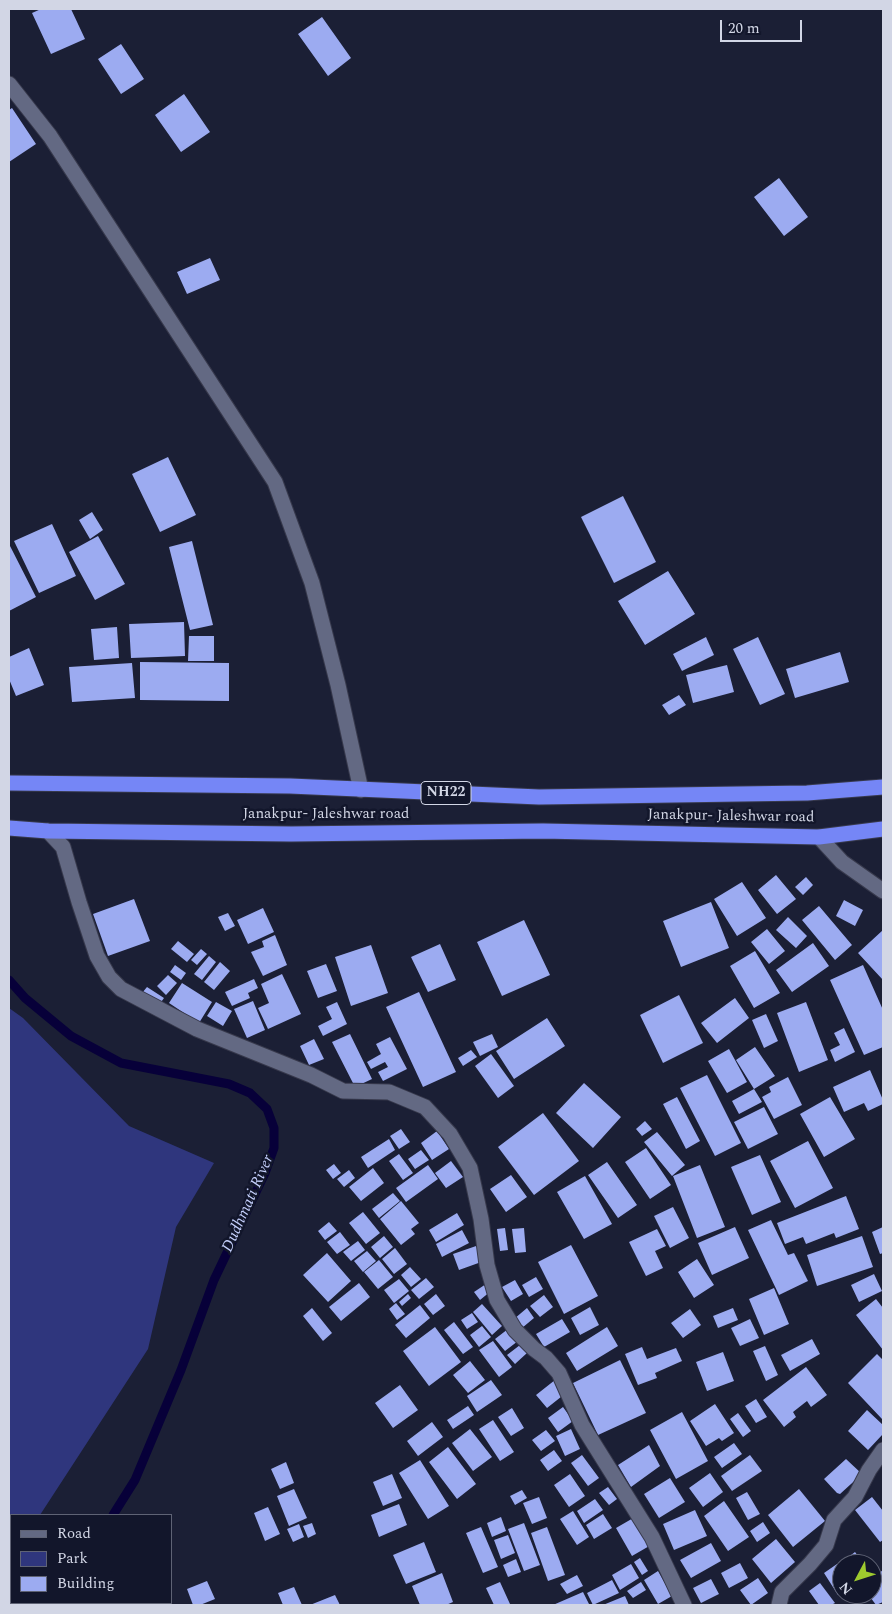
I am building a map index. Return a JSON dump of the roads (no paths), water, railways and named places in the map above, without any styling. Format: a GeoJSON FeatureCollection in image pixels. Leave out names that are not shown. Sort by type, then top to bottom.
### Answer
{"type":"FeatureCollection","features":[{"type":"Feature","properties":{"kind":"highway","name":"Janakpur- Jaleshwar road"},"geometry":{"type":"LineString","coordinates":[[9,784],[290,786],[539,798],[807,793],[883,786]]}},
{"type":"Feature","properties":{"kind":"highway","name":"Janakpur- Jaleshwar road"},"geometry":{"type":"LineString","coordinates":[[9,828],[48,831],[291,834],[543,831],[819,837],[883,829]]}},
{"type":"Feature","properties":{"kind":"street"},"geometry":{"type":"LineString","coordinates":[[9,84],[50,136],[275,482],[312,583],[338,684],[361,790]]}},
{"type":"Feature","properties":{"kind":"street"},"geometry":{"type":"LineString","coordinates":[[48,831],[63,847],[97,956],[109,977],[121,989],[197,1029],[312,1075],[343,1090],[389,1092],[426,1107],[450,1134],[470,1168],[481,1218],[487,1264],[498,1300],[515,1330],[546,1358],[558,1373],[582,1425],[652,1537],[684,1605]]}},
{"type":"Feature","properties":{"kind":"street"},"geometry":{"type":"LineString","coordinates":[[819,837],[842,862],[883,891]]}},
{"type":"Feature","properties":{"kind":"street"},"geometry":{"type":"LineString","coordinates":[[779,1605],[782,1592],[826,1545],[834,1520],[855,1497],[869,1470],[883,1450]]}},
{"type":"Feature","properties":{"kind":"waterway","name":"Dudhmati River"},"geometry":{"type":"LineString","coordinates":[[9,980],[25,998],[71,1036],[121,1063],[229,1084],[250,1093],[267,1109],[274,1128],[274,1148],[265,1173],[214,1280],[181,1370],[135,1480],[114,1514]]}}]}
